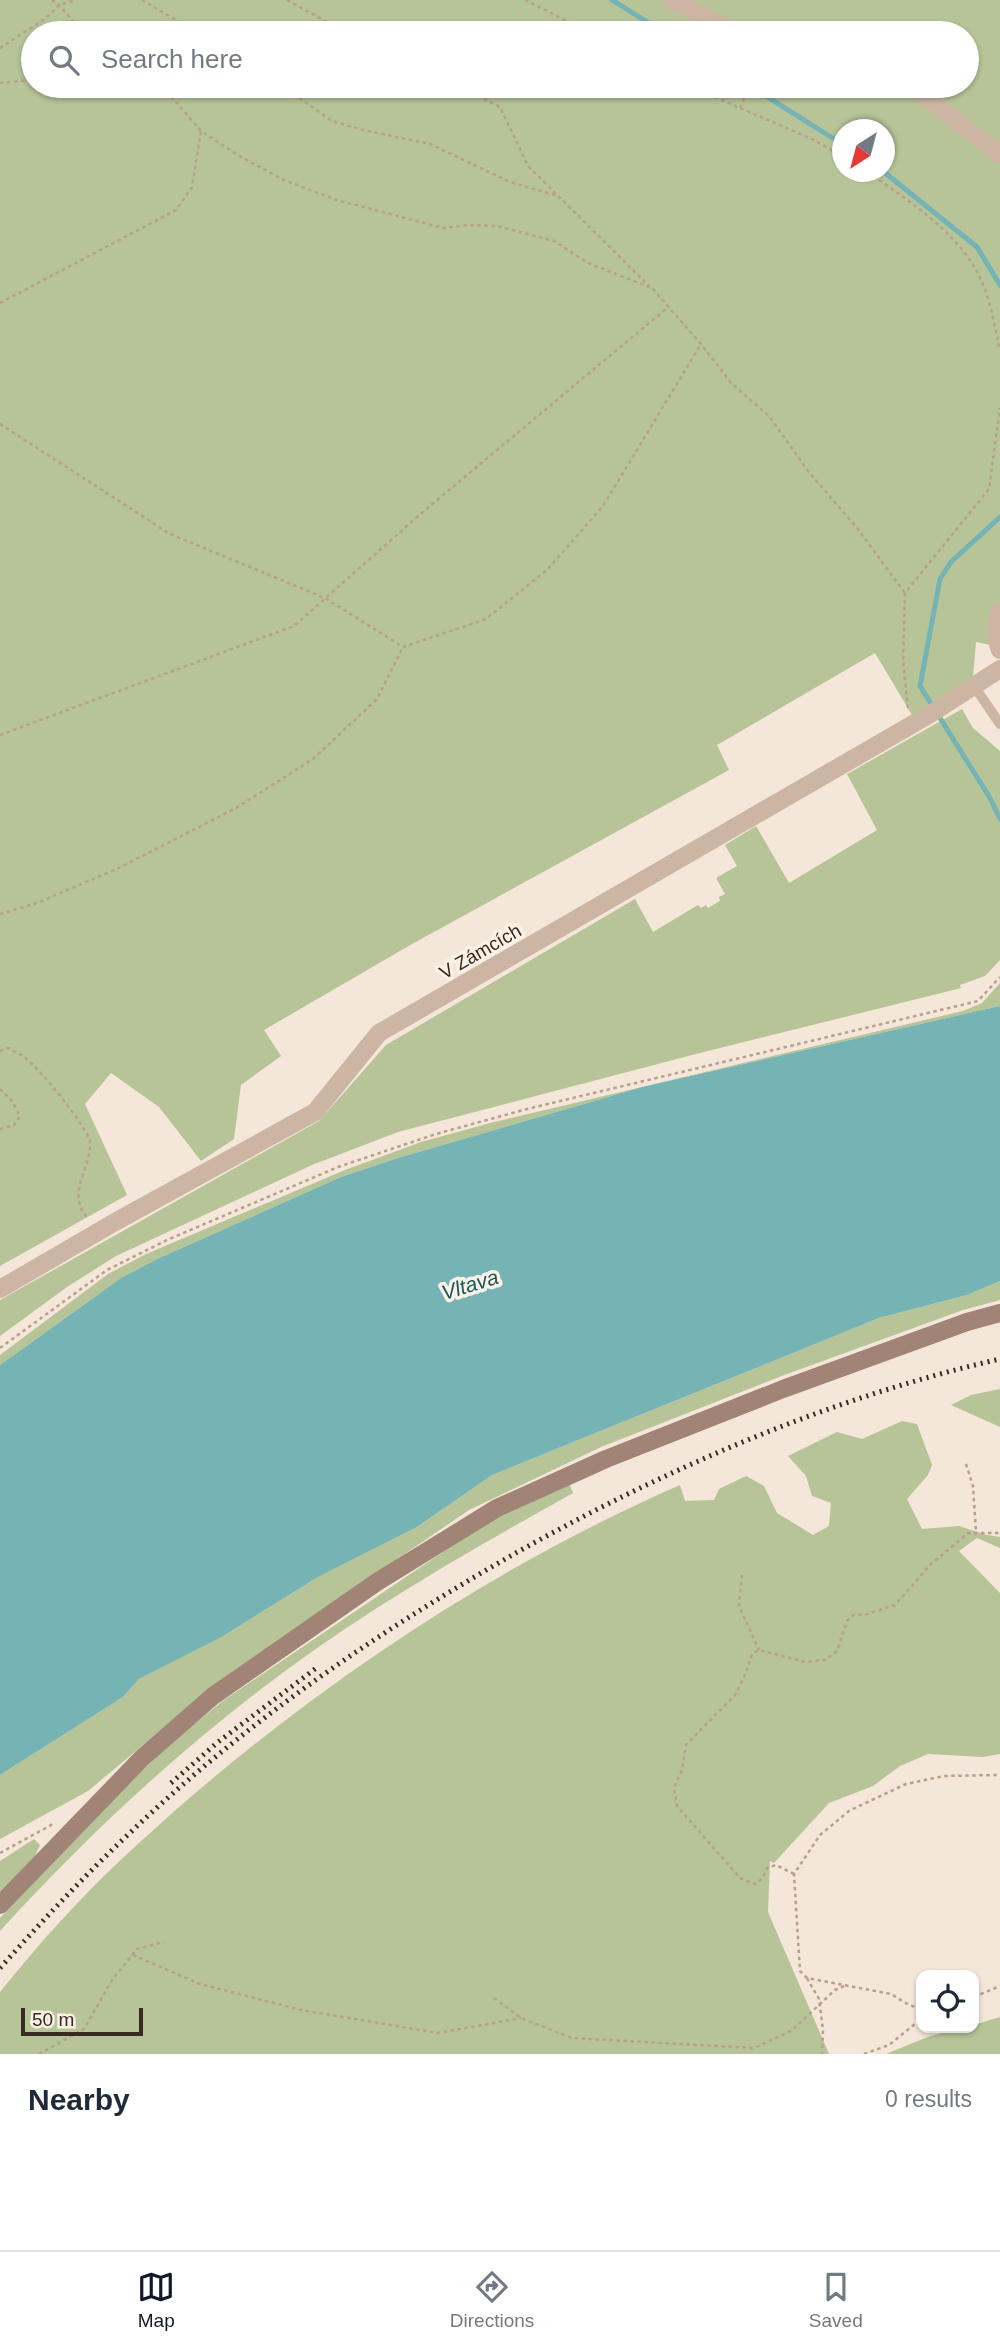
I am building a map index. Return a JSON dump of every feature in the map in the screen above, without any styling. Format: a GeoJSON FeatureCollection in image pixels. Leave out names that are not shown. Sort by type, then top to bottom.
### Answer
{"type":"FeatureCollection","features":[{"type":"Feature","properties":{"kind":"main road"},"geometry":{"type":"LineString","coordinates":[[0,1905],[142,1758],[213,1696],[377,1582],[497,1508],[606,1459],[770,1394],[967,1322],[1000,1313]]}},
{"type":"Feature","properties":{"kind":"street"},"geometry":{"type":"LineString","coordinates":[[673,0],[713,21]]}},
{"type":"Feature","properties":{"kind":"street"},"geometry":{"type":"LineString","coordinates":[[927,98],[1000,155]]}},
{"type":"Feature","properties":{"kind":"street"},"geometry":{"type":"LineString","coordinates":[[1000,611],[996,621],[996,640],[1000,650]]}},
{"type":"Feature","properties":{"kind":"street","name":"V Zámcích"},"geometry":{"type":"LineString","coordinates":[[0,1289],[315,1112],[379,1033],[936,710],[1000,668]]}},
{"type":"Feature","properties":{"kind":"lane"},"geometry":{"type":"LineString","coordinates":[[974,686],[1000,724]]}},
{"type":"Feature","properties":{"kind":"path"},"geometry":{"type":"LineString","coordinates":[[52,0],[73,21]]}},
{"type":"Feature","properties":{"kind":"path"},"geometry":{"type":"LineString","coordinates":[[41,21],[59,5],[76,0]]}},
{"type":"Feature","properties":{"kind":"path"},"geometry":{"type":"LineString","coordinates":[[142,0],[178,21]]}},
{"type":"Feature","properties":{"kind":"path"},"geometry":{"type":"LineString","coordinates":[[287,0],[325,21]]}},
{"type":"Feature","properties":{"kind":"path"},"geometry":{"type":"LineString","coordinates":[[525,0],[567,21]]}},
{"type":"Feature","properties":{"kind":"path"},"geometry":{"type":"LineString","coordinates":[[0,48],[21,34]]}},
{"type":"Feature","properties":{"kind":"path"},"geometry":{"type":"LineString","coordinates":[[0,83],[21,81]]}},
{"type":"Feature","properties":{"kind":"path"},"geometry":{"type":"LineString","coordinates":[[173,98],[201,131],[241,157],[285,180],[337,200],[443,228],[497,226],[554,241],[590,264],[652,288]]}},
{"type":"Feature","properties":{"kind":"path"},"geometry":{"type":"LineString","coordinates":[[299,98],[332,121],[430,144],[510,182],[558,196]]}},
{"type":"Feature","properties":{"kind":"path"},"geometry":{"type":"LineString","coordinates":[[482,98],[500,107],[528,166],[652,288],[732,384],[769,416],[808,471],[857,528],[905,593]]}},
{"type":"Feature","properties":{"kind":"path"},"geometry":{"type":"LineString","coordinates":[[717,98],[832,150]]}},
{"type":"Feature","properties":{"kind":"path"},"geometry":{"type":"LineString","coordinates":[[740,108],[745,98]]}},
{"type":"Feature","properties":{"kind":"path"},"geometry":{"type":"LineString","coordinates":[[0,303],[176,210],[192,187],[201,131]]}},
{"type":"Feature","properties":{"kind":"path"},"geometry":{"type":"LineString","coordinates":[[882,182],[922,211],[963,248],[984,287],[1000,350]]}},
{"type":"Feature","properties":{"kind":"path"},"geometry":{"type":"LineString","coordinates":[[0,735],[294,626],[424,511],[667,308]]}},
{"type":"Feature","properties":{"kind":"path"},"geometry":{"type":"LineString","coordinates":[[0,914],[37,903],[119,868],[236,808],[313,759],[377,699],[403,647],[486,619],[548,569],[603,506],[701,344]]}},
{"type":"Feature","properties":{"kind":"path"},"geometry":{"type":"LineString","coordinates":[[910,725],[903,660],[905,593],[989,489],[1000,408]]}},
{"type":"Feature","properties":{"kind":"path"},"geometry":{"type":"LineString","coordinates":[[0,425],[170,534],[325,598],[403,647]]}},
{"type":"Feature","properties":{"kind":"path"},"geometry":{"type":"LineString","coordinates":[[0,1348],[107,1270],[167,1240],[338,1167],[436,1134],[527,1109],[978,1001],[1000,977]]}},
{"type":"Feature","properties":{"kind":"path"},"geometry":{"type":"LineString","coordinates":[[0,1051],[9,1048],[28,1060],[80,1121],[90,1140],[78,1190],[81,1211],[101,1231]]}},
{"type":"Feature","properties":{"kind":"path"},"geometry":{"type":"LineString","coordinates":[[0,1089],[12,1101],[20,1116],[14,1125],[0,1129]]}},
{"type":"Feature","properties":{"kind":"path"},"geometry":{"type":"LineString","coordinates":[[966,1464],[973,1486],[976,1532]]}},
{"type":"Feature","properties":{"kind":"path"},"geometry":{"type":"LineString","coordinates":[[794,1874],[776,1865],[767,1868],[762,1879],[755,1884],[740,1878],[677,1806],[674,1788],[682,1770],[686,1745],[736,1694],[752,1654],[760,1650],[805,1662],[825,1660],[837,1651],[847,1621],[853,1615],[867,1614],[895,1605],[930,1565],[968,1533],[1000,1533]]}},
{"type":"Feature","properties":{"kind":"path"},"geometry":{"type":"LineString","coordinates":[[742,1575],[739,1606],[760,1650]]}},
{"type":"Feature","properties":{"kind":"path"},"geometry":{"type":"LineString","coordinates":[[822,2054],[818,1998],[800,1971],[794,1874],[820,1835],[849,1811],[869,1800],[905,1784],[944,1776],[1000,1775]]}},
{"type":"Feature","properties":{"kind":"path"},"geometry":{"type":"LineString","coordinates":[[39,2054],[84,2029],[112,1980],[138,1949],[164,1942]]}},
{"type":"Feature","properties":{"kind":"path"},"geometry":{"type":"LineString","coordinates":[[132,1955],[200,1984],[301,2010],[438,2033],[521,2018]]}},
{"type":"Feature","properties":{"kind":"path"},"geometry":{"type":"LineString","coordinates":[[807,1978],[891,1994],[916,2007]]}},
{"type":"Feature","properties":{"kind":"path"},"geometry":{"type":"LineString","coordinates":[[494,1998],[521,2018],[572,2038],[754,2048],[791,2031],[835,1990],[846,1985]]}},
{"type":"Feature","properties":{"kind":"path"},"geometry":{"type":"LineString","coordinates":[[979,1995],[1000,1986]]}},
{"type":"Feature","properties":{"kind":"path"},"geometry":{"type":"LineString","coordinates":[[864,2054],[889,2045],[916,2023]]}},
{"type":"Feature","properties":{"kind":"green space"},"geometry":{"type":"Polygon","coordinates":[[[0,0],[1000,0],[1000,647],[976,642],[973,677],[912,715],[875,653],[717,745],[729,770],[412,944],[264,1030],[281,1056],[241,1085],[234,1139],[201,1161],[159,1107],[111,1073],[85,1104],[127,1195],[0,1266],[0,0]]]}},
{"type":"Feature","properties":{"kind":"green space"},"geometry":{"type":"Polygon","coordinates":[[[962,709],[973,728],[1000,751],[1000,960],[985,976],[960,985],[961,988],[398,1132],[312,1165],[116,1256],[67,1287],[0,1336],[0,1300],[319,1121],[386,1045],[635,899],[653,932],[698,905],[701,908],[706,905],[708,908],[720,901],[719,897],[725,894],[716,878],[737,866],[725,845],[756,826],[789,883],[877,830],[847,774],[962,709]]]}},
{"type":"Feature","properties":{"kind":"green space"},"geometry":{"type":"Polygon","coordinates":[[[1000,983],[1000,1006],[642,1087],[341,1177],[157,1259],[121,1278],[0,1365],[0,1355],[108,1274],[146,1254],[345,1170],[421,1142],[494,1122],[963,1011],[982,1003],[1000,983]]]}},
{"type":"Feature","properties":{"kind":"green space"},"geometry":{"type":"Polygon","coordinates":[[[1000,1281],[1000,1300],[963,1310],[779,1377],[601,1447],[469,1510],[222,1679],[88,1791],[0,1839],[0,1775],[123,1697],[139,1679],[220,1638],[318,1577],[417,1527],[492,1475],[879,1318],[967,1295],[1000,1281]]]}},
{"type":"Feature","properties":{"kind":"green space"},"geometry":{"type":"Polygon","coordinates":[[[1000,1389],[1000,1427],[951,1405],[971,1395],[1000,1389]]]}},
{"type":"Feature","properties":{"kind":"green space"},"geometry":{"type":"Polygon","coordinates":[[[902,1421],[917,1424],[932,1465],[928,1475],[907,1499],[922,1529],[959,1526],[1000,1537],[1000,1548],[977,1538],[959,1551],[1000,1593],[1000,1754],[983,1757],[928,1754],[900,1766],[873,1786],[829,1803],[774,1863],[770,1861],[768,1912],[829,2054],[0,2054],[0,1992],[75,1906],[124,1857],[193,1795],[249,1749],[365,1662],[425,1622],[550,1548],[680,1485],[685,1501],[714,1500],[719,1489],[746,1476],[764,1486],[777,1513],[813,1535],[829,1526],[831,1503],[812,1496],[806,1476],[788,1456],[837,1432],[862,1439],[902,1421]]]}},
{"type":"Feature","properties":{"kind":"green space"},"geometry":{"type":"Polygon","coordinates":[[[569,1483],[573,1493],[377,1608],[325,1642],[225,1717],[131,1799],[0,1931],[0,1918],[119,1793],[172,1742],[224,1700],[471,1533],[513,1508],[569,1483]]]}},
{"type":"Feature","properties":{"kind":"green space"},"geometry":{"type":"Polygon","coordinates":[[[34,1839],[40,1845],[34,1858],[0,1894],[0,1861],[34,1839]]]}},
{"type":"Feature","properties":{"kind":"green space"},"geometry":{"type":"Polygon","coordinates":[[[1000,2017],[1000,2054],[886,2054],[944,2033],[979,2033],[979,2023],[1000,2017]]]}},
{"type":"Feature","properties":{"kind":"water","name":"Vltava"},"geometry":{"type":"Polygon","coordinates":[[[1000,1006],[1000,1281],[967,1295],[879,1318],[492,1475],[417,1527],[318,1577],[220,1638],[139,1679],[123,1697],[0,1775],[0,1365],[121,1278],[157,1259],[341,1177],[642,1087],[1000,1006]]]}},
{"type":"Feature","properties":{"kind":"waterway"},"geometry":{"type":"LineString","coordinates":[[612,0],[646,21]]}},
{"type":"Feature","properties":{"kind":"waterway"},"geometry":{"type":"LineString","coordinates":[[769,98],[832,138]]}},
{"type":"Feature","properties":{"kind":"waterway"},"geometry":{"type":"LineString","coordinates":[[895,181],[977,247],[1000,285]]}},
{"type":"Feature","properties":{"kind":"waterway"},"geometry":{"type":"LineString","coordinates":[[1000,517],[951,562],[940,579],[920,686],[990,798],[1000,819]]}},
{"type":"Feature","properties":{"kind":"railway"},"geometry":{"type":"LineString","coordinates":[[0,1968],[65,1898],[176,1790],[315,1680],[413,1614],[514,1554],[690,1465],[811,1415],[936,1375],[1000,1359]]}},
{"type":"Feature","properties":{"kind":"railway"},"geometry":{"type":"LineString","coordinates":[[171,1783],[218,1742],[319,1666]]}}]}
